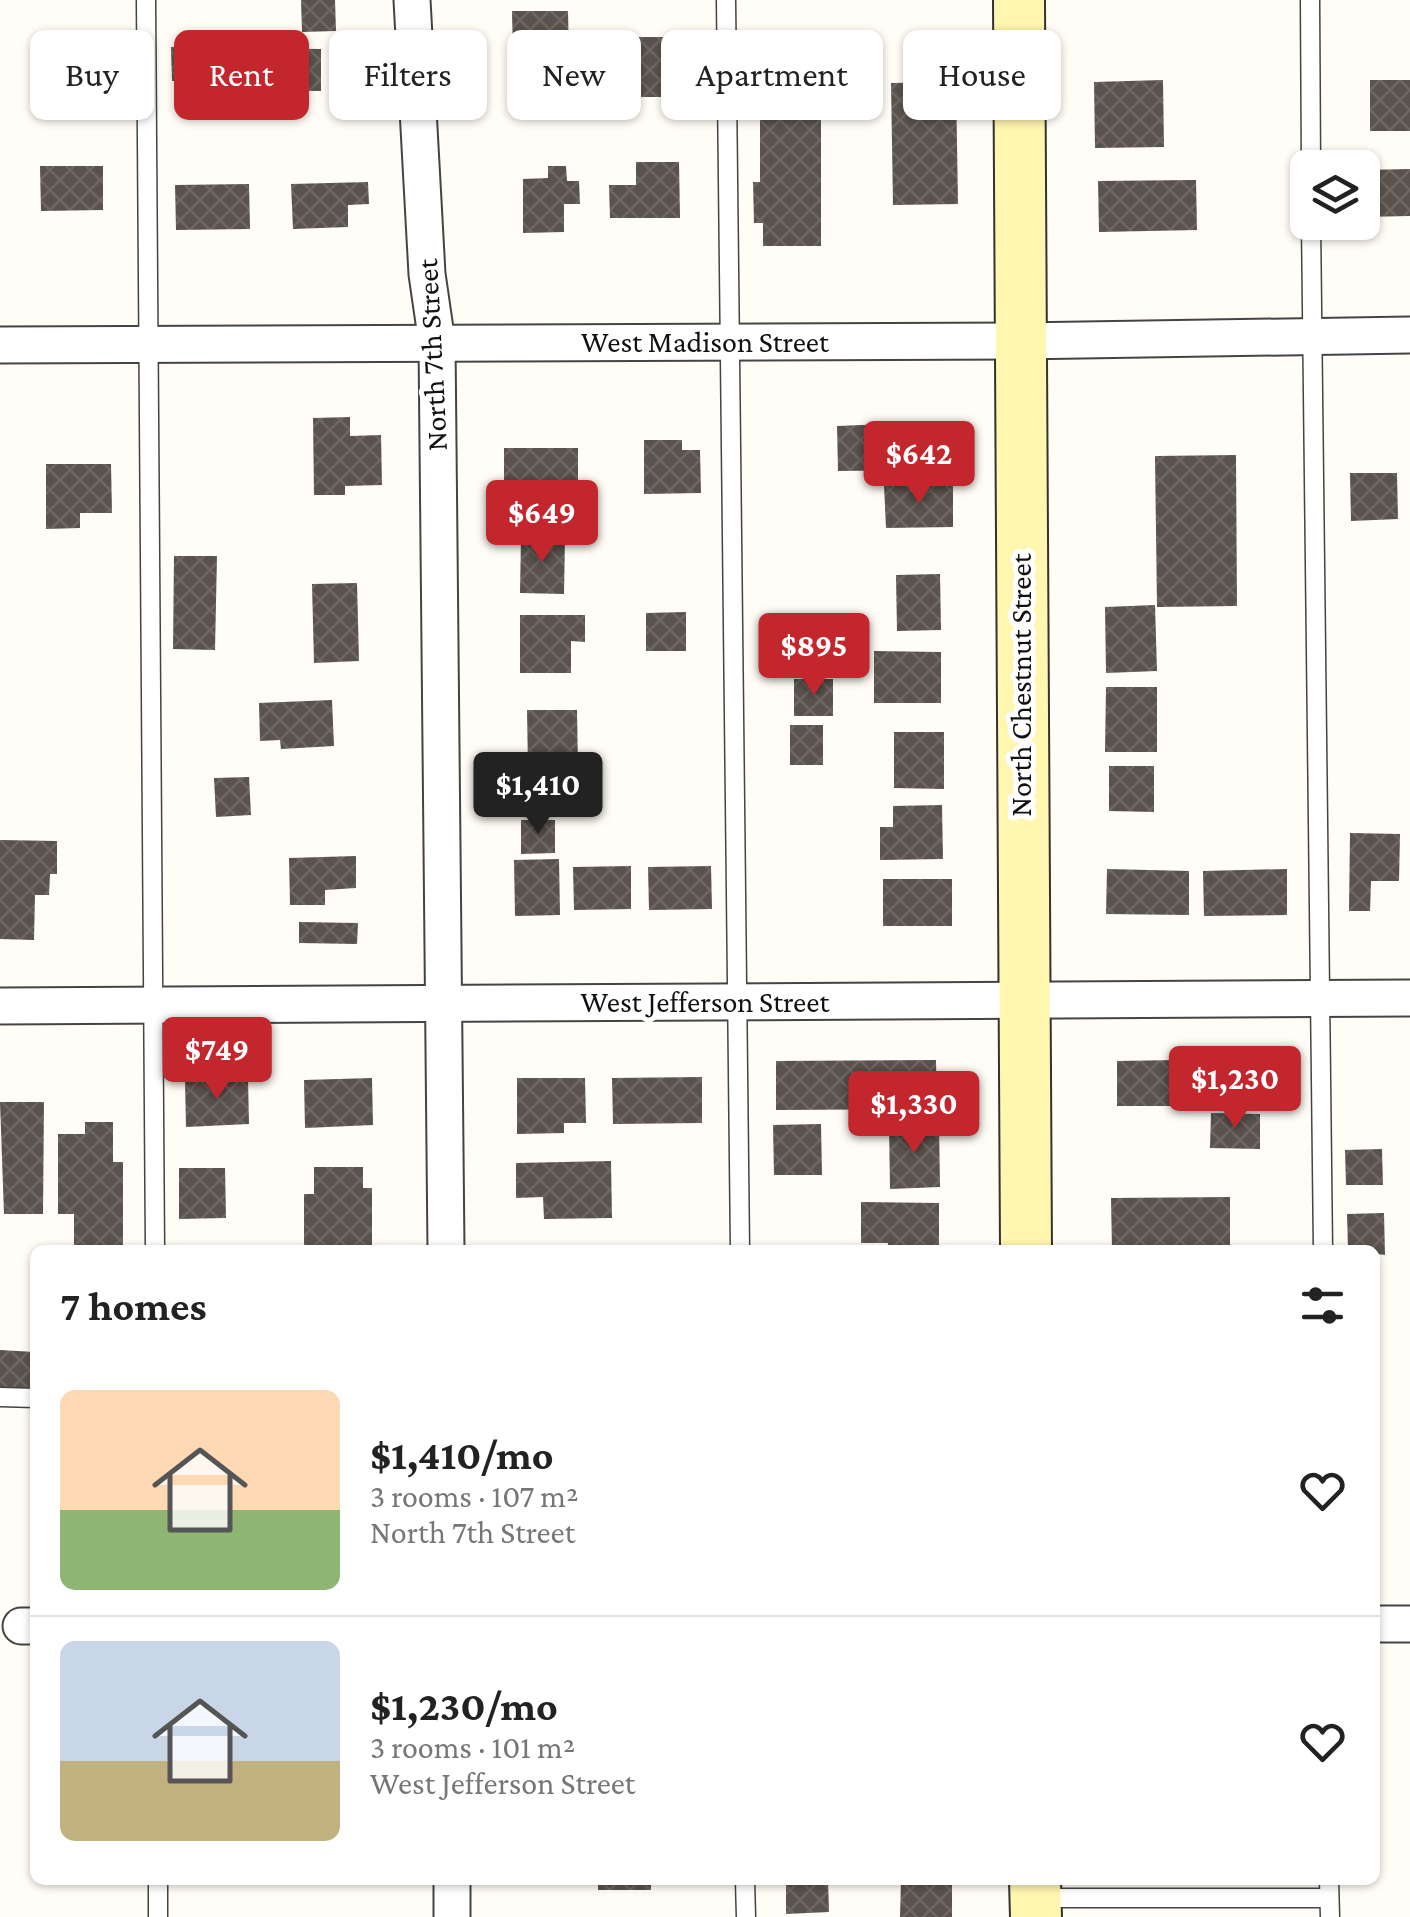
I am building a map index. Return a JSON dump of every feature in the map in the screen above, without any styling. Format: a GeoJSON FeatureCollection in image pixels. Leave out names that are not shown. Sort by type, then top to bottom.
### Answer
{"type":"FeatureCollection","features":[{"type":"Feature","properties":{"kind":"main road","name":"North Chestnut Street"},"geometry":{"type":"LineString","coordinates":[[1019,0],[1026,1245]]}},
{"type":"Feature","properties":{"kind":"street","name":"North 7th Street"},"geometry":{"type":"LineString","coordinates":[[412,0],[427,274],[437,343],[446,1245]]}},
{"type":"Feature","properties":{"kind":"street","name":"West Madison Street"},"geometry":{"type":"LineString","coordinates":[[0,345],[1018,341],[1410,334]]}},
{"type":"Feature","properties":{"kind":"street","name":"West Jefferson Street"},"geometry":{"type":"LineString","coordinates":[[0,1006],[1410,998]]}},
{"type":"Feature","properties":{"kind":"street"},"geometry":{"type":"LineString","coordinates":[[1380,1624],[1410,1624]]}},
{"type":"Feature","properties":{"kind":"street"},"geometry":{"type":"LineString","coordinates":[[452,1885],[452,1917]]}},
{"type":"Feature","properties":{"kind":"lane"},"geometry":{"type":"LineString","coordinates":[[146,0],[155,1245]]}},
{"type":"Feature","properties":{"kind":"lane"},"geometry":{"type":"LineString","coordinates":[[726,0],[740,1245]]}},
{"type":"Feature","properties":{"kind":"lane"},"geometry":{"type":"LineString","coordinates":[[1310,0],[1311,150]]}},
{"type":"Feature","properties":{"kind":"lane"},"geometry":{"type":"LineString","coordinates":[[1311,240],[1323,1245]]}},
{"type":"Feature","properties":{"kind":"lane"},"geometry":{"type":"LineString","coordinates":[[0,1398],[30,1398]]}},
{"type":"Feature","properties":{"kind":"lane"},"geometry":{"type":"LineString","coordinates":[[158,1885],[158,1917]]}},
{"type":"Feature","properties":{"kind":"lane"},"geometry":{"type":"LineString","coordinates":[[746,1885],[746,1917]]}},
{"type":"Feature","properties":{"kind":"lane"},"geometry":{"type":"LineString","coordinates":[[1035,1898],[1329,1898]]}},
{"type":"Feature","properties":{"kind":"building"},"geometry":{"type":"Polygon","coordinates":[[[301,0],[335,0],[336,30],[302,30],[301,0]]]}},
{"type":"Feature","properties":{"kind":"building"},"geometry":{"type":"Polygon","coordinates":[[[512,11],[568,11],[568,30],[512,30],[512,11]]]}},
{"type":"Feature","properties":{"kind":"building"},"geometry":{"type":"Polygon","coordinates":[[[641,37],[661,37],[661,97],[641,97],[641,37]]]}},
{"type":"Feature","properties":{"kind":"building"},"geometry":{"type":"Polygon","coordinates":[[[174,47],[174,81],[172,81],[174,47]]]}},
{"type":"Feature","properties":{"kind":"building"},"geometry":{"type":"Polygon","coordinates":[[[309,49],[321,49],[321,91],[309,91],[309,49]]]}},
{"type":"Feature","properties":{"kind":"building"},"geometry":{"type":"Polygon","coordinates":[[[1163,80],[1164,147],[1095,148],[1094,82],[1163,80]]]}},
{"type":"Feature","properties":{"kind":"building"},"geometry":{"type":"Polygon","coordinates":[[[1370,80],[1410,80],[1410,131],[1370,131],[1370,80]]]}},
{"type":"Feature","properties":{"kind":"building"},"geometry":{"type":"Polygon","coordinates":[[[891,83],[903,83],[903,120],[957,120],[958,204],[893,205],[891,83]]]}},
{"type":"Feature","properties":{"kind":"building"},"geometry":{"type":"Polygon","coordinates":[[[760,120],[821,120],[821,246],[763,246],[763,223],[754,223],[753,182],[760,182],[760,120]]]}},
{"type":"Feature","properties":{"kind":"building"},"geometry":{"type":"Polygon","coordinates":[[[636,162],[679,162],[680,218],[610,218],[609,185],[636,185],[636,162]]]}},
{"type":"Feature","properties":{"kind":"building"},"geometry":{"type":"Polygon","coordinates":[[[40,166],[103,166],[103,210],[41,211],[40,166]]]}},
{"type":"Feature","properties":{"kind":"building"},"geometry":{"type":"Polygon","coordinates":[[[548,166],[566,166],[567,181],[579,181],[580,204],[564,204],[564,232],[523,233],[523,179],[548,178],[548,166]]]}},
{"type":"Feature","properties":{"kind":"building"},"geometry":{"type":"Polygon","coordinates":[[[1410,169],[1410,216],[1380,217],[1380,170],[1410,169]]]}},
{"type":"Feature","properties":{"kind":"building"},"geometry":{"type":"Polygon","coordinates":[[[1196,180],[1197,230],[1099,232],[1098,181],[1196,180]]]}},
{"type":"Feature","properties":{"kind":"building"},"geometry":{"type":"Polygon","coordinates":[[[368,182],[369,204],[348,205],[348,227],[293,229],[291,184],[368,182]]]}},
{"type":"Feature","properties":{"kind":"building"},"geometry":{"type":"Polygon","coordinates":[[[249,184],[250,229],[176,230],[175,185],[249,184]]]}},
{"type":"Feature","properties":{"kind":"building"},"geometry":{"type":"Polygon","coordinates":[[[350,417],[350,436],[381,435],[382,485],[345,486],[345,495],[314,495],[313,418],[350,417]]]}},
{"type":"Feature","properties":{"kind":"building"},"geometry":{"type":"Polygon","coordinates":[[[936,422],[937,465],[917,465],[917,470],[838,471],[837,426],[936,422]]]}},
{"type":"Feature","properties":{"kind":"building"},"geometry":{"type":"Polygon","coordinates":[[[644,440],[682,440],[682,450],[700,450],[701,493],[644,494],[644,440]]]}},
{"type":"Feature","properties":{"kind":"building"},"geometry":{"type":"Polygon","coordinates":[[[504,448],[578,448],[578,489],[504,489],[504,448]]]}},
{"type":"Feature","properties":{"kind":"building"},"geometry":{"type":"Polygon","coordinates":[[[1236,455],[1237,606],[1157,607],[1155,456],[1236,455]]]}},
{"type":"Feature","properties":{"kind":"building"},"geometry":{"type":"Polygon","coordinates":[[[46,464],[111,464],[112,513],[80,513],[80,528],[46,529],[46,464]]]}},
{"type":"Feature","properties":{"kind":"building"},"geometry":{"type":"Polygon","coordinates":[[[1350,473],[1397,473],[1398,519],[1351,521],[1350,473]]]}},
{"type":"Feature","properties":{"kind":"building"},"geometry":{"type":"Polygon","coordinates":[[[953,485],[953,527],[886,528],[884,486],[953,485]]]}},
{"type":"Feature","properties":{"kind":"building"},"geometry":{"type":"Polygon","coordinates":[[[521,537],[565,538],[564,594],[520,593],[521,537]]]}},
{"type":"Feature","properties":{"kind":"building"},"geometry":{"type":"Polygon","coordinates":[[[174,556],[217,556],[215,650],[173,649],[174,556]]]}},
{"type":"Feature","properties":{"kind":"building"},"geometry":{"type":"Polygon","coordinates":[[[940,574],[941,630],[897,631],[896,575],[940,574]]]}},
{"type":"Feature","properties":{"kind":"building"},"geometry":{"type":"Polygon","coordinates":[[[357,583],[359,661],[314,663],[312,584],[357,583]]]}},
{"type":"Feature","properties":{"kind":"building"},"geometry":{"type":"Polygon","coordinates":[[[1155,605],[1157,671],[1106,673],[1105,607],[1155,605]]]}},
{"type":"Feature","properties":{"kind":"building"},"geometry":{"type":"Polygon","coordinates":[[[686,612],[686,651],[646,651],[646,613],[686,612]]]}},
{"type":"Feature","properties":{"kind":"building"},"geometry":{"type":"Polygon","coordinates":[[[520,615],[585,615],[585,642],[571,641],[571,673],[520,673],[520,615]]]}},
{"type":"Feature","properties":{"kind":"building"},"geometry":{"type":"Polygon","coordinates":[[[874,651],[941,652],[941,703],[874,703],[874,651]]]}},
{"type":"Feature","properties":{"kind":"building"},"geometry":{"type":"Polygon","coordinates":[[[794,679],[833,679],[833,716],[794,716],[794,679]]]}},
{"type":"Feature","properties":{"kind":"building"},"geometry":{"type":"Polygon","coordinates":[[[1106,687],[1157,687],[1157,752],[1105,752],[1106,687]]]}},
{"type":"Feature","properties":{"kind":"building"},"geometry":{"type":"Polygon","coordinates":[[[332,700],[334,746],[281,749],[280,740],[260,741],[259,703],[332,700]]]}},
{"type":"Feature","properties":{"kind":"building"},"geometry":{"type":"Polygon","coordinates":[[[527,710],[577,710],[578,767],[528,768],[527,710]]]}},
{"type":"Feature","properties":{"kind":"building"},"geometry":{"type":"Polygon","coordinates":[[[790,725],[823,725],[823,765],[790,765],[790,725]]]}},
{"type":"Feature","properties":{"kind":"building"},"geometry":{"type":"Polygon","coordinates":[[[894,732],[944,732],[944,789],[894,788],[894,732]]]}},
{"type":"Feature","properties":{"kind":"building"},"geometry":{"type":"Polygon","coordinates":[[[1109,766],[1154,766],[1154,812],[1109,811],[1109,766]]]}},
{"type":"Feature","properties":{"kind":"building"},"geometry":{"type":"Polygon","coordinates":[[[249,777],[251,815],[216,817],[214,778],[249,777]]]}},
{"type":"Feature","properties":{"kind":"building"},"geometry":{"type":"Polygon","coordinates":[[[942,805],[943,859],[880,860],[880,827],[893,827],[893,806],[942,805]]]}},
{"type":"Feature","properties":{"kind":"building"},"geometry":{"type":"Polygon","coordinates":[[[521,820],[555,820],[555,853],[521,854],[521,820]]]}},
{"type":"Feature","properties":{"kind":"building"},"geometry":{"type":"Polygon","coordinates":[[[1350,833],[1400,834],[1399,881],[1371,881],[1370,911],[1349,911],[1350,833]]]}},
{"type":"Feature","properties":{"kind":"building"},"geometry":{"type":"Polygon","coordinates":[[[0,840],[57,841],[57,874],[50,874],[49,895],[35,895],[34,940],[0,939],[0,840]]]}},
{"type":"Feature","properties":{"kind":"building"},"geometry":{"type":"Polygon","coordinates":[[[356,856],[356,888],[325,890],[325,905],[290,905],[289,858],[356,856]]]}},
{"type":"Feature","properties":{"kind":"building"},"geometry":{"type":"Polygon","coordinates":[[[559,859],[560,915],[515,916],[514,860],[559,859]]]}},
{"type":"Feature","properties":{"kind":"building"},"geometry":{"type":"Polygon","coordinates":[[[631,866],[631,909],[574,910],[573,867],[631,866]]]}},
{"type":"Feature","properties":{"kind":"building"},"geometry":{"type":"Polygon","coordinates":[[[711,866],[712,909],[649,910],[648,867],[711,866]]]}},
{"type":"Feature","properties":{"kind":"building"},"geometry":{"type":"Polygon","coordinates":[[[1107,869],[1189,871],[1189,915],[1106,914],[1107,869]]]}},
{"type":"Feature","properties":{"kind":"building"},"geometry":{"type":"Polygon","coordinates":[[[1287,869],[1287,915],[1204,916],[1203,871],[1287,869]]]}},
{"type":"Feature","properties":{"kind":"building"},"geometry":{"type":"Polygon","coordinates":[[[883,879],[952,879],[952,926],[883,926],[883,879]]]}},
{"type":"Feature","properties":{"kind":"building"},"geometry":{"type":"Polygon","coordinates":[[[299,922],[358,923],[357,944],[299,943],[299,922]]]}},
{"type":"Feature","properties":{"kind":"building"},"geometry":{"type":"Polygon","coordinates":[[[936,1060],[937,1109],[776,1110],[776,1061],[936,1060]]]}},
{"type":"Feature","properties":{"kind":"building"},"geometry":{"type":"Polygon","coordinates":[[[1179,1060],[1179,1077],[1194,1077],[1195,1106],[1117,1106],[1117,1061],[1179,1060]]]}},
{"type":"Feature","properties":{"kind":"building"},"geometry":{"type":"Polygon","coordinates":[[[702,1077],[702,1123],[613,1124],[612,1078],[702,1077]]]}},
{"type":"Feature","properties":{"kind":"building"},"geometry":{"type":"Polygon","coordinates":[[[248,1078],[249,1124],[186,1127],[185,1080],[248,1078]]]}},
{"type":"Feature","properties":{"kind":"building"},"geometry":{"type":"Polygon","coordinates":[[[372,1078],[373,1125],[305,1128],[304,1080],[372,1078]]]}},
{"type":"Feature","properties":{"kind":"building"},"geometry":{"type":"Polygon","coordinates":[[[517,1078],[585,1078],[586,1123],[564,1123],[564,1133],[517,1134],[517,1078]]]}},
{"type":"Feature","properties":{"kind":"building"},"geometry":{"type":"Polygon","coordinates":[[[0,1102],[44,1102],[43,1214],[4,1214],[0,1102]]]}},
{"type":"Feature","properties":{"kind":"building"},"geometry":{"type":"Polygon","coordinates":[[[1211,1113],[1260,1114],[1260,1149],[1210,1148],[1211,1113]]]}},
{"type":"Feature","properties":{"kind":"building"},"geometry":{"type":"Polygon","coordinates":[[[85,1122],[113,1122],[113,1162],[123,1162],[123,1245],[74,1245],[74,1214],[58,1214],[58,1134],[85,1134],[85,1122]]]}},
{"type":"Feature","properties":{"kind":"building"},"geometry":{"type":"Polygon","coordinates":[[[821,1124],[822,1175],[774,1175],[773,1125],[821,1124]]]}},
{"type":"Feature","properties":{"kind":"building"},"geometry":{"type":"Polygon","coordinates":[[[939,1124],[940,1187],[890,1189],[889,1125],[939,1124]]]}},
{"type":"Feature","properties":{"kind":"building"},"geometry":{"type":"Polygon","coordinates":[[[1382,1149],[1383,1185],[1346,1185],[1345,1150],[1382,1149]]]}},
{"type":"Feature","properties":{"kind":"building"},"geometry":{"type":"Polygon","coordinates":[[[611,1161],[612,1218],[544,1219],[543,1197],[516,1198],[516,1163],[611,1161]]]}},
{"type":"Feature","properties":{"kind":"building"},"geometry":{"type":"Polygon","coordinates":[[[314,1167],[363,1167],[363,1188],[372,1188],[372,1245],[304,1245],[304,1194],[314,1194],[314,1167]]]}},
{"type":"Feature","properties":{"kind":"building"},"geometry":{"type":"Polygon","coordinates":[[[179,1168],[225,1168],[226,1218],[179,1219],[179,1168]]]}},
{"type":"Feature","properties":{"kind":"building"},"geometry":{"type":"Polygon","coordinates":[[[1230,1197],[1230,1245],[1112,1245],[1111,1198],[1230,1197]]]}},
{"type":"Feature","properties":{"kind":"building"},"geometry":{"type":"Polygon","coordinates":[[[861,1202],[939,1203],[939,1245],[861,1243],[861,1202]]]}},
{"type":"Feature","properties":{"kind":"building"},"geometry":{"type":"Polygon","coordinates":[[[1384,1213],[1385,1255],[1380,1254],[1380,1245],[1348,1245],[1347,1214],[1384,1213]]]}},
{"type":"Feature","properties":{"kind":"building"},"geometry":{"type":"Polygon","coordinates":[[[0,1350],[30,1352],[30,1390],[0,1390],[0,1350]]]}},
{"type":"Feature","properties":{"kind":"building"},"geometry":{"type":"Polygon","coordinates":[[[598,1885],[651,1885],[651,1890],[598,1890],[598,1885]]]}},
{"type":"Feature","properties":{"kind":"building"},"geometry":{"type":"Polygon","coordinates":[[[786,1885],[828,1885],[829,1912],[786,1914],[786,1885]]]}},
{"type":"Feature","properties":{"kind":"building"},"geometry":{"type":"Polygon","coordinates":[[[901,1885],[952,1885],[952,1917],[900,1917],[901,1885]]]}}]}
